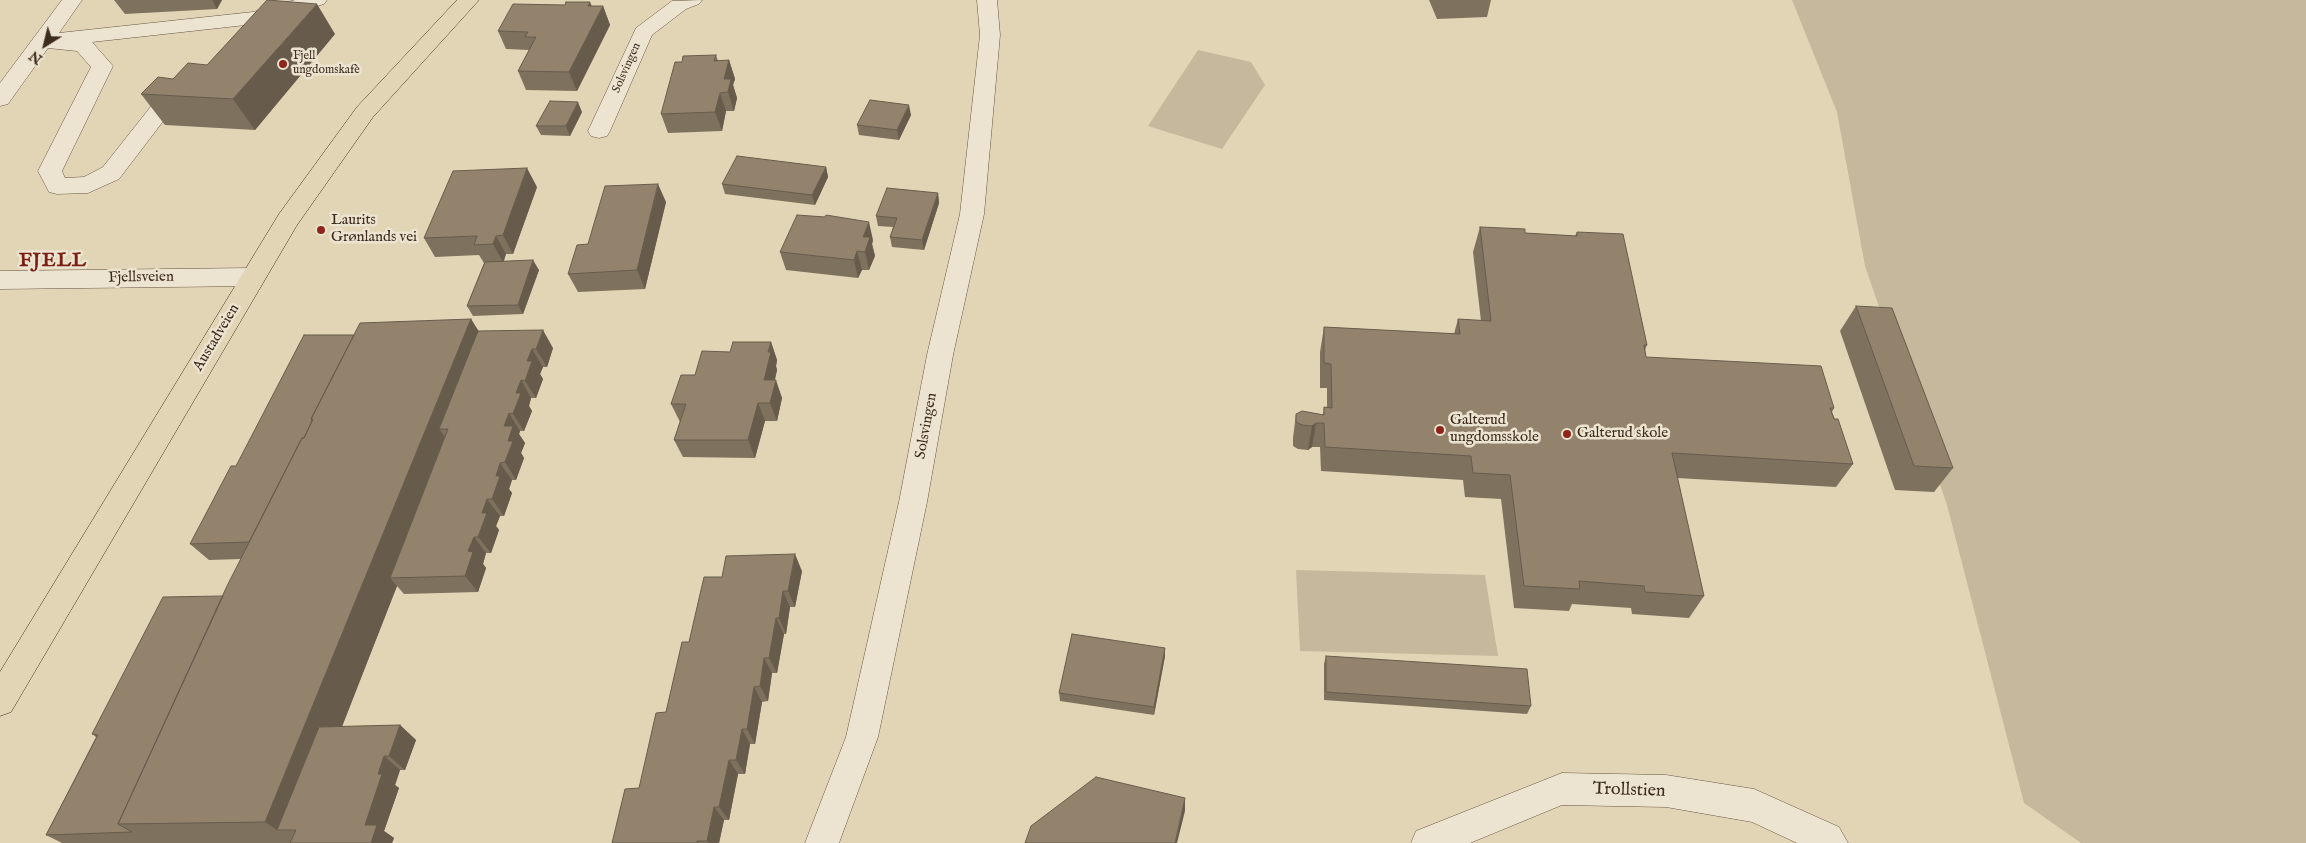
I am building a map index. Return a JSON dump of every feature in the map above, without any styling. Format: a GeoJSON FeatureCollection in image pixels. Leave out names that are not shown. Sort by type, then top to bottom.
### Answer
{"type":"FeatureCollection","features":[{"type":"Feature","properties":{"kind":"main road","name":"Austadveien"},"geometry":{"type":"LineString","coordinates":[[0,702],[253,278],[324,167],[365,112],[440,29],[469,0]]}},
{"type":"Feature","properties":{"kind":"street"},"geometry":{"type":"LineString","coordinates":[[0,99],[72,0]]}},
{"type":"Feature","properties":{"kind":"street"},"geometry":{"type":"LineString","coordinates":[[42,41],[255,18],[317,0]]}},
{"type":"Feature","properties":{"kind":"street","name":"Solsvingen"},"geometry":{"type":"LineString","coordinates":[[599,131],[643,32],[679,6],[692,0]]}},
{"type":"Feature","properties":{"kind":"street","name":"Solsvingen"},"geometry":{"type":"LineString","coordinates":[[822,843],[862,736],[913,502],[940,355],[972,214],[990,35],[987,0]]}},
{"type":"Feature","properties":{"kind":"street"},"geometry":{"type":"LineString","coordinates":[[42,41],[83,45],[102,66],[50,171],[57,186],[88,185],[111,173],[183,81]]}},
{"type":"Feature","properties":{"kind":"street","name":"Fjellsveien"},"geometry":{"type":"LineString","coordinates":[[0,280],[253,278]]}},
{"type":"Feature","properties":{"kind":"street","name":"Trollstien"},"geometry":{"type":"LineString","coordinates":[[1428,843],[1562,789],[1666,791],[1754,806],[1827,839],[1831,843]]}},
{"type":"Feature","properties":{"kind":"shaded area"},"geometry":{"type":"Polygon","coordinates":[[[1792,0],[2306,0],[2306,843],[2081,843],[2024,803],[1947,505],[1865,266],[1837,112],[1792,0]]]}},
{"type":"Feature","properties":{"kind":"shaded area"},"geometry":{"type":"Polygon","coordinates":[[[1198,50],[1251,62],[1265,85],[1222,149],[1148,126],[1198,50]]]}},
{"type":"Feature","properties":{"kind":"shaded area"},"geometry":{"type":"Polygon","coordinates":[[[1296,570],[1485,575],[1498,656],[1300,651],[1296,570]]]}},
{"type":"Feature","properties":{"kind":"building"},"geometry":{"type":"Polygon","coordinates":[[[267,0],[317,4],[233,99],[141,94],[158,77],[173,79],[188,63],[207,65],[267,0]]]}},
{"type":"Feature","properties":{"kind":"building"},"geometry":{"type":"Polygon","coordinates":[[[566,2],[590,2],[588,6],[603,6],[569,72],[518,71],[536,37],[525,37],[528,32],[498,31],[513,4],[565,5],[566,2]]]}},
{"type":"Feature","properties":{"kind":"building"},"geometry":{"type":"Polygon","coordinates":[[[716,55],[714,61],[729,60],[724,79],[731,79],[728,92],[720,93],[715,112],[661,114],[675,62],[682,62],[683,56],[716,55]]]}},
{"type":"Feature","properties":{"kind":"building"},"geometry":{"type":"Polygon","coordinates":[[[870,100],[909,105],[897,130],[857,125],[870,100]]]}},
{"type":"Feature","properties":{"kind":"building"},"geometry":{"type":"Polygon","coordinates":[[[550,101],[578,102],[566,126],[536,126],[550,101]]]}},
{"type":"Feature","properties":{"kind":"building"},"geometry":{"type":"Polygon","coordinates":[[[737,156],[826,167],[812,195],[722,184],[737,156]]]}},
{"type":"Feature","properties":{"kind":"building"},"geometry":{"type":"Polygon","coordinates":[[[527,168],[503,235],[496,236],[493,244],[474,245],[477,236],[424,238],[453,171],[527,168]]]}},
{"type":"Feature","properties":{"kind":"building"},"geometry":{"type":"Polygon","coordinates":[[[658,184],[637,270],[568,274],[577,245],[588,244],[605,186],[658,184]]]}},
{"type":"Feature","properties":{"kind":"building"},"geometry":{"type":"Polygon","coordinates":[[[887,188],[938,193],[922,240],[890,237],[897,218],[876,216],[887,188]]]}},
{"type":"Feature","properties":{"kind":"building"},"geometry":{"type":"Polygon","coordinates":[[[797,215],[825,217],[826,215],[869,222],[863,237],[870,237],[865,252],[857,251],[854,260],[780,252],[797,215]]]}},
{"type":"Feature","properties":{"kind":"building","name":"Galterud skole"},"geometry":{"type":"Polygon","coordinates":[[[1480,227],[1525,229],[1525,233],[1577,236],[1577,232],[1623,234],[1647,345],[1644,345],[1646,357],[1821,366],[1834,408],[1830,408],[1834,419],[1838,419],[1853,464],[1672,453],[1704,596],[1645,592],[1644,586],[1579,581],[1580,589],[1524,586],[1510,475],[1473,473],[1471,456],[1325,447],[1324,423],[1316,423],[1312,426],[1296,422],[1296,414],[1302,411],[1324,415],[1324,407],[1332,408],[1331,364],[1324,363],[1324,327],[1460,334],[1458,319],[1491,321],[1480,227]]]}},
{"type":"Feature","properties":{"kind":"building"},"geometry":{"type":"Polygon","coordinates":[[[533,260],[518,305],[467,306],[485,262],[533,260]]]}},
{"type":"Feature","properties":{"kind":"building"},"geometry":{"type":"Polygon","coordinates":[[[1856,306],[1892,308],[1953,468],[1914,466],[1856,306]]]}},
{"type":"Feature","properties":{"kind":"building"},"geometry":{"type":"Polygon","coordinates":[[[471,319],[265,822],[118,824],[227,586],[302,438],[304,438],[313,419],[311,419],[360,323],[471,319]]]}},
{"type":"Feature","properties":{"kind":"building"},"geometry":{"type":"Polygon","coordinates":[[[543,330],[536,349],[532,349],[527,361],[532,361],[525,381],[521,380],[516,393],[521,393],[513,414],[509,413],[504,426],[513,426],[508,441],[513,441],[505,462],[500,463],[496,476],[500,476],[492,499],[487,499],[482,513],[487,513],[478,537],[474,537],[468,551],[473,552],[465,576],[390,578],[448,429],[439,429],[478,331],[543,330]]]}},
{"type":"Feature","properties":{"kind":"building"},"geometry":{"type":"Polygon","coordinates":[[[304,335],[354,335],[311,419],[312,421],[304,438],[302,438],[249,542],[190,544],[231,466],[236,466],[304,335]]]}},
{"type":"Feature","properties":{"kind":"building"},"geometry":{"type":"Polygon","coordinates":[[[733,342],[771,342],[768,352],[771,352],[764,380],[776,380],[770,403],[758,403],[748,440],[674,440],[686,404],[671,404],[681,375],[695,375],[702,351],[730,352],[733,342]]]}},
{"type":"Feature","properties":{"kind":"building"},"geometry":{"type":"Polygon","coordinates":[[[795,554],[788,591],[783,591],[779,618],[776,618],[769,658],[764,658],[760,686],[754,687],[747,729],[742,729],[736,760],[729,760],[719,807],[714,807],[707,841],[697,841],[697,843],[612,843],[625,789],[639,788],[656,713],[666,712],[682,642],[689,642],[704,577],[722,577],[726,556],[795,554]]]}},
{"type":"Feature","properties":{"kind":"building"},"geometry":{"type":"Polygon","coordinates":[[[223,596],[118,824],[132,832],[46,835],[98,735],[92,734],[163,597],[223,596]]]}},
{"type":"Feature","properties":{"kind":"building"},"geometry":{"type":"Polygon","coordinates":[[[1072,634],[1165,648],[1154,707],[1059,693],[1072,634]]]}},
{"type":"Feature","properties":{"kind":"building"},"geometry":{"type":"Polygon","coordinates":[[[1326,656],[1527,669],[1531,706],[1326,692],[1326,656]]]}},
{"type":"Feature","properties":{"kind":"building"},"geometry":{"type":"Polygon","coordinates":[[[400,725],[389,756],[384,756],[378,774],[382,774],[365,825],[377,825],[371,843],[290,843],[296,830],[277,830],[319,727],[400,725]]]}},
{"type":"Feature","properties":{"kind":"building"},"geometry":{"type":"Polygon","coordinates":[[[1096,777],[1185,798],[1175,843],[1025,843],[1031,826],[1096,777]]]}},
{"type":"Feature","properties":{"kind":"place","name":"Fjell ungdomskafè"},"geometry":{"type":"Point","coordinates":[283,64]}},
{"type":"Feature","properties":{"kind":"place","name":"Laurits Grønlands vei"},"geometry":{"type":"Point","coordinates":[321,230]}},
{"type":"Feature","properties":{"kind":"place","name":"Galterud ungdomsskole"},"geometry":{"type":"Point","coordinates":[1440,430]}},
{"type":"Feature","properties":{"kind":"place","name":"Galterud skole"},"geometry":{"type":"Point","coordinates":[1567,434]}},
{"type":"Feature","properties":{"kind":"district","name":"FJELL"},"geometry":{"type":"Point","coordinates":[53,262]}}]}
